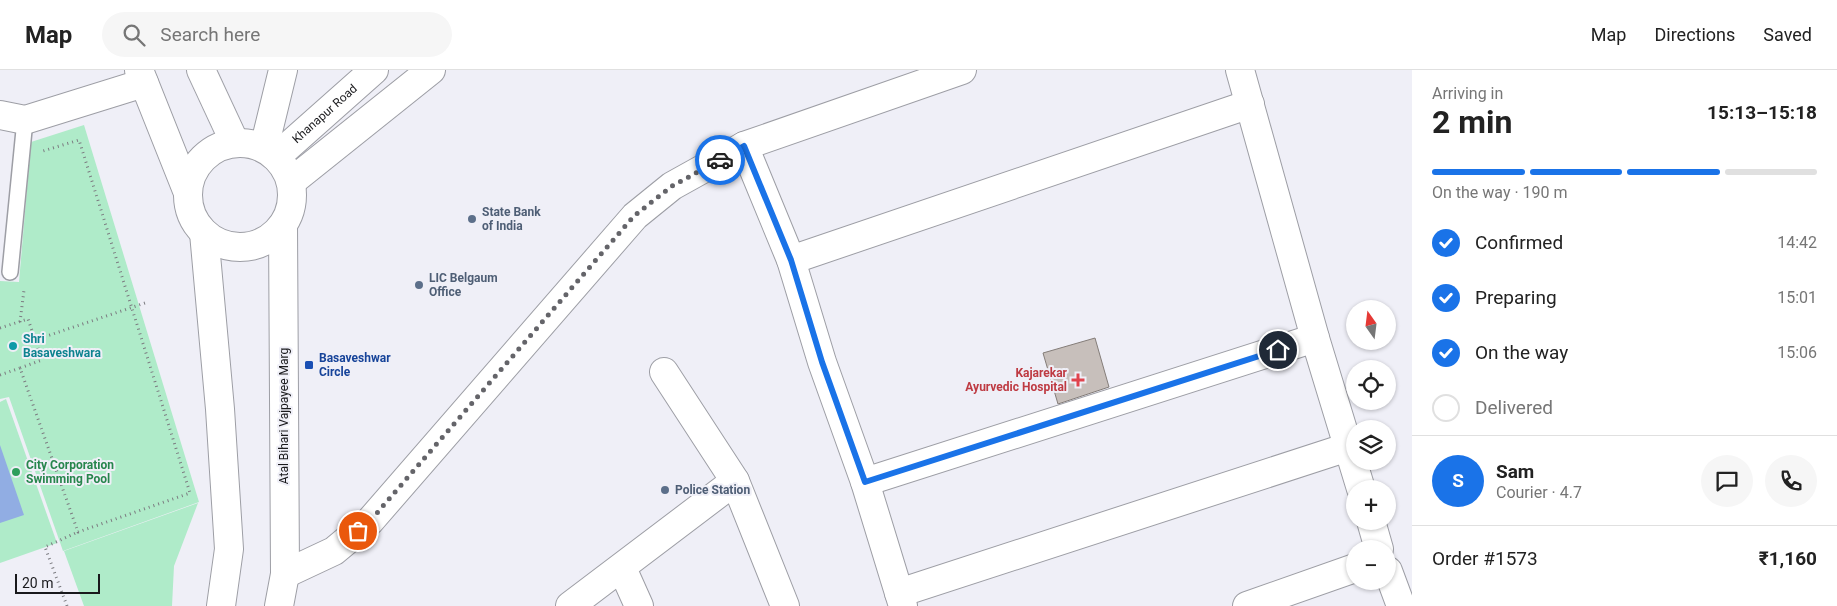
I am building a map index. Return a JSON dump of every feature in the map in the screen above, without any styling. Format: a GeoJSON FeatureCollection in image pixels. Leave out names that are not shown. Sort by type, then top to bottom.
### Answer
{"type":"FeatureCollection","features":[{"type":"Feature","properties":{"kind":"street"},"geometry":{"type":"LineString","coordinates":[[201,70],[235,143]]}},
{"type":"Feature","properties":{"kind":"street"},"geometry":{"type":"LineString","coordinates":[[270,153],[283,70]]}},
{"type":"Feature","properties":{"kind":"street","name":"Khanapur Road"},"geometry":{"type":"LineString","coordinates":[[270,153],[374,70]]}},
{"type":"Feature","properties":{"kind":"street"},"geometry":{"type":"LineString","coordinates":[[291,182],[431,70]]}},
{"type":"Feature","properties":{"kind":"street"},"geometry":{"type":"LineString","coordinates":[[285,574],[334,551],[370,521],[634,216],[672,186],[744,146],[962,70]]}},
{"type":"Feature","properties":{"kind":"street"},"geometry":{"type":"LineString","coordinates":[[1240,70],[1315,338],[1346,440]]}},
{"type":"Feature","properties":{"kind":"street"},"geometry":{"type":"LineString","coordinates":[[12,117],[141,76],[188,193]]}},
{"type":"Feature","properties":{"kind":"street"},"geometry":{"type":"LineString","coordinates":[[791,260],[1250,104]]}},
{"type":"Feature","properties":{"kind":"street"},"geometry":{"type":"LineString","coordinates":[[235,143],[250,144],[270,153],[285,169],[291,182],[292,197],[290,212],[283,225],[272,236],[260,243],[230,248],[204,233],[195,221],[189,208],[188,193],[190,178],[197,165],[220,146],[235,143]]}},
{"type":"Feature","properties":{"kind":"street"},"geometry":{"type":"LineString","coordinates":[[744,146],[791,260],[822,362],[865,482],[901,599],[1346,448]]}},
{"type":"Feature","properties":{"kind":"street","name":"Atal Bihari Vajpayee Marg"},"geometry":{"type":"LineString","coordinates":[[279,606],[285,574],[283,225]]}},
{"type":"Feature","properties":{"kind":"street"},"geometry":{"type":"LineString","coordinates":[[204,233],[220,409],[229,549],[221,606]]}},
{"type":"Feature","properties":{"kind":"street"},"geometry":{"type":"LineString","coordinates":[[865,482],[1315,338]]}},
{"type":"Feature","properties":{"kind":"street"},"geometry":{"type":"LineString","coordinates":[[664,372],[735,481],[785,606]]}},
{"type":"Feature","properties":{"kind":"street"},"geometry":{"type":"LineString","coordinates":[[570,606],[735,481]]}},
{"type":"Feature","properties":{"kind":"street"},"geometry":{"type":"LineString","coordinates":[[622,568],[639,606]]}},
{"type":"Feature","properties":{"kind":"street"},"geometry":{"type":"LineString","coordinates":[[1247,606],[1346,571]]}},
{"type":"Feature","properties":{"kind":"street"},"geometry":{"type":"LineString","coordinates":[[1395,590],[1401,606]]}},
{"type":"Feature","properties":{"kind":"lane"},"geometry":{"type":"LineString","coordinates":[[10,272],[12,117]]}},
{"type":"Feature","properties":{"kind":"path"},"geometry":{"type":"LineString","coordinates":[[37,153],[79,140],[190,493],[78,532],[45,547],[67,606]]}},
{"type":"Feature","properties":{"kind":"path"},"geometry":{"type":"LineString","coordinates":[[20,322],[24,282]]}},
{"type":"Feature","properties":{"kind":"path"},"geometry":{"type":"LineString","coordinates":[[35,340],[148,302]]}},
{"type":"Feature","properties":{"kind":"path"},"geometry":{"type":"LineString","coordinates":[[0,328],[28,319],[42,360],[0,375]]}},
{"type":"Feature","properties":{"kind":"path"},"geometry":{"type":"LineString","coordinates":[[20,368],[78,532]]}},
{"type":"Feature","properties":{"kind":"green space"},"geometry":{"type":"Polygon","coordinates":[[[84,125],[199,502],[63,551],[9,397],[0,399],[0,281],[19,282],[31,142],[84,125]]]}},
{"type":"Feature","properties":{"kind":"green space","name":"City Corporation Swimming Pool"},"geometry":{"type":"Polygon","coordinates":[[[6,399],[57,543],[0,563],[0,402],[6,399]]]}},
{"type":"Feature","properties":{"kind":"green space"},"geometry":{"type":"Polygon","coordinates":[[[198,503],[174,566],[172,606],[84,606],[64,551],[198,503]]]}},
{"type":"Feature","properties":{"kind":"water","name":"City Corporation Swimming Pool"},"geometry":{"type":"Polygon","coordinates":[[[0,445],[24,515],[0,523],[0,445]]]}},
{"type":"Feature","properties":{"kind":"building"},"geometry":{"type":"Polygon","coordinates":[[[1095,338],[1109,387],[1058,404],[1043,353],[1095,338]]]}},
{"type":"Feature","properties":{"kind":"way so far"},"geometry":{"type":"LineString","coordinates":[[358,531],[370,521],[634,216],[672,186],[720,160]]}},
{"type":"Feature","properties":{"kind":"place","name":"State Bank of India"},"geometry":{"type":"Point","coordinates":[472,219]}},
{"type":"Feature","properties":{"kind":"place","name":"LIC Belgaum Office"},"geometry":{"type":"Point","coordinates":[419,285]}},
{"type":"Feature","properties":{"kind":"place","name":"Shri Basaveshwara"},"geometry":{"type":"Point","coordinates":[13,346]}},
{"type":"Feature","properties":{"kind":"place","name":"Basaveshwar Circle"},"geometry":{"type":"Point","coordinates":[309,365]}},
{"type":"Feature","properties":{"kind":"place","name":"Kajarekar Ayurvedic Hospital"},"geometry":{"type":"Point","coordinates":[1078,380]}},
{"type":"Feature","properties":{"kind":"place","name":"City Corporation Swimming Pool"},"geometry":{"type":"Point","coordinates":[16,472]}},
{"type":"Feature","properties":{"kind":"place","name":"Police Station"},"geometry":{"type":"Point","coordinates":[665,490]}},
{"type":"Feature","properties":{"kind":"route"},"geometry":{"type":"LineString","coordinates":[[720,160],[744,146],[791,260],[822,362],[865,482],[1278,350]]}}]}
